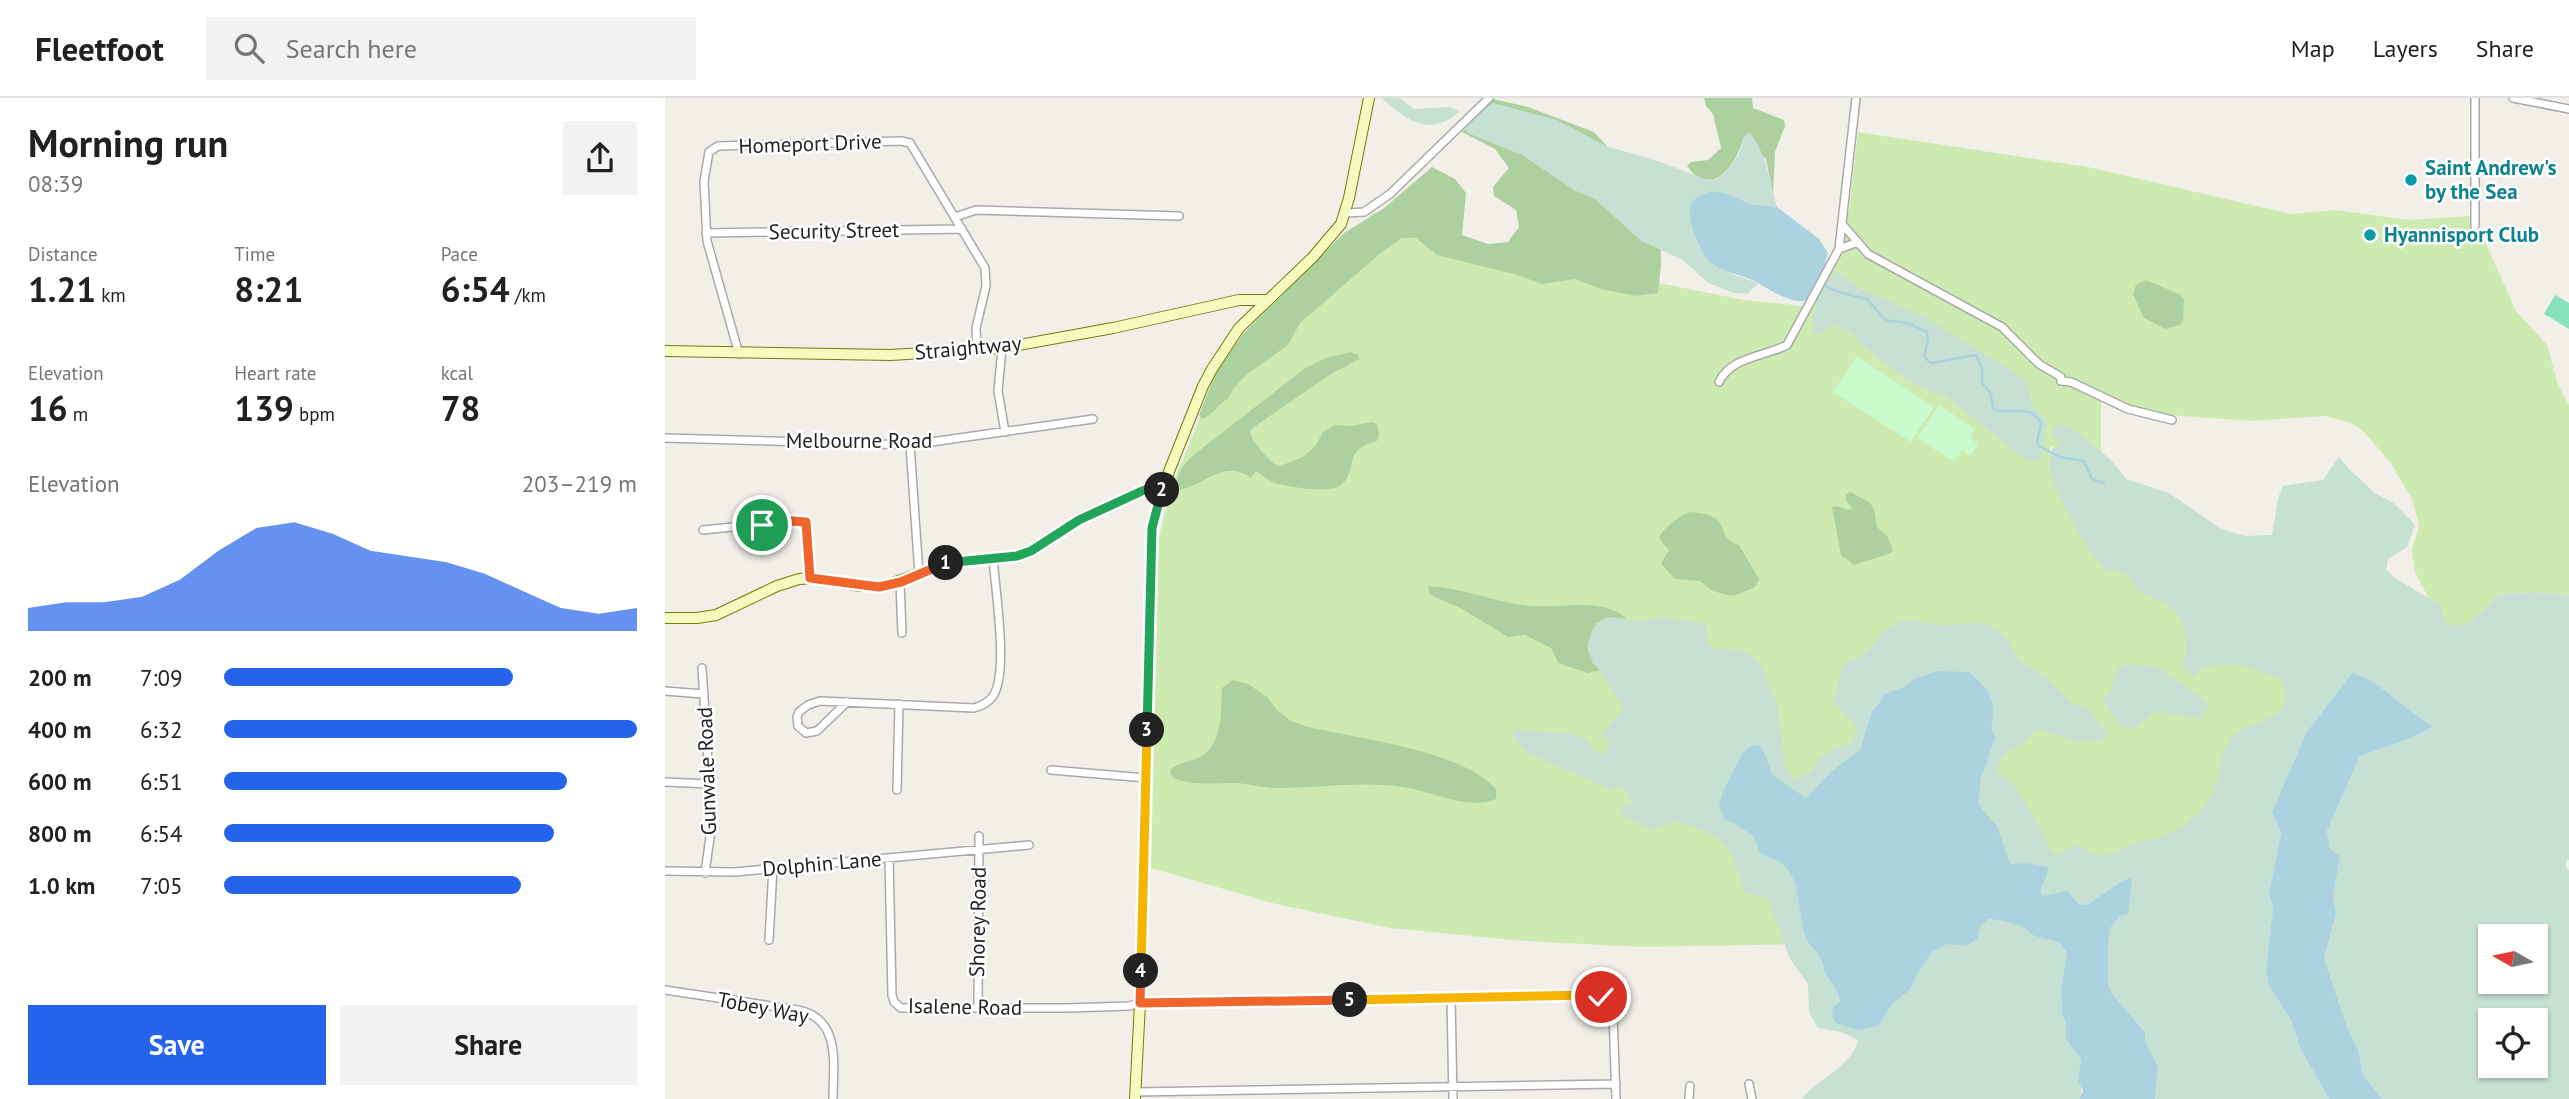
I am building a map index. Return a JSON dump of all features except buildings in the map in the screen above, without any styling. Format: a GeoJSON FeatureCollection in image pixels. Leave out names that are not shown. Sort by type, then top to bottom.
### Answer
{"type":"FeatureCollection","features":[{"type":"Feature","properties":{"kind":"street"},"geometry":{"type":"LineString","coordinates":[[1369,98],[1341,225],[1240,328],[1212,369],[1164,484],[1152,528],[1140,1003],[1135,1095],[1616,1084],[1616,1099]]}},
{"type":"Feature","properties":{"kind":"street"},"geometry":{"type":"LineString","coordinates":[[1345,213],[1364,212],[1390,194],[1489,98]]}},
{"type":"Feature","properties":{"kind":"street"},"geometry":{"type":"LineString","coordinates":[[1719,382],[1723,373],[1733,365],[1787,345],[1839,248],[1856,98]]}},
{"type":"Feature","properties":{"kind":"street"},"geometry":{"type":"LineString","coordinates":[[2475,98],[2475,226]]}},
{"type":"Feature","properties":{"kind":"street"},"geometry":{"type":"LineString","coordinates":[[2513,98],[2569,109]]}},
{"type":"Feature","properties":{"kind":"street","name":"Homeport Drive"},"geometry":{"type":"LineString","coordinates":[[739,354],[706,233],[705,169],[709,152],[718,146],[910,143],[955,217]]}},
{"type":"Feature","properties":{"kind":"street"},"geometry":{"type":"LineString","coordinates":[[977,350],[975,328],[986,286],[986,272],[977,250],[955,217],[976,210],[1179,216]]}},
{"type":"Feature","properties":{"kind":"street"},"geometry":{"type":"LineString","coordinates":[[1843,225],[1868,254],[2002,327],[2039,364],[2060,377],[2061,381],[2071,382],[2127,409],[2172,420]]}},
{"type":"Feature","properties":{"kind":"street","name":"Security Street"},"geometry":{"type":"LineString","coordinates":[[706,233],[962,229]]}},
{"type":"Feature","properties":{"kind":"street"},"geometry":{"type":"LineString","coordinates":[[1839,248],[1857,242]]}},
{"type":"Feature","properties":{"kind":"street","name":"Straightway"},"geometry":{"type":"LineString","coordinates":[[665,351],[891,355],[1002,348],[1239,300],[1268,300]]}},
{"type":"Feature","properties":{"kind":"street"},"geometry":{"type":"LineString","coordinates":[[1002,348],[998,391],[1005,432]]}},
{"type":"Feature","properties":{"kind":"street","name":"Melbourne Road"},"geometry":{"type":"LineString","coordinates":[[665,438],[909,444],[1093,419]]}},
{"type":"Feature","properties":{"kind":"street"},"geometry":{"type":"LineString","coordinates":[[909,444],[919,574]]}},
{"type":"Feature","properties":{"kind":"street"},"geometry":{"type":"LineString","coordinates":[[665,618],[710,617],[786,583],[810,578],[879,587],[901,582],[948,563],[1017,556],[1031,551],[1079,520],[1142,491],[1164,484]]}},
{"type":"Feature","properties":{"kind":"street"},"geometry":{"type":"LineString","coordinates":[[703,530],[806,522],[810,578]]}},
{"type":"Feature","properties":{"kind":"street"},"geometry":{"type":"LineString","coordinates":[[847,702],[817,732],[806,733],[798,726],[798,714],[808,705],[820,701],[847,702],[899,704],[974,708],[981,706],[994,695],[1001,662],[993,558]]}},
{"type":"Feature","properties":{"kind":"street"},"geometry":{"type":"LineString","coordinates":[[901,582],[902,633]]}},
{"type":"Feature","properties":{"kind":"street","name":"Gunwale Road"},"geometry":{"type":"LineString","coordinates":[[702,668],[712,824],[705,873]]}},
{"type":"Feature","properties":{"kind":"street"},"geometry":{"type":"LineString","coordinates":[[665,691],[704,694]]}},
{"type":"Feature","properties":{"kind":"street"},"geometry":{"type":"LineString","coordinates":[[897,790],[899,704]]}},
{"type":"Feature","properties":{"kind":"street"},"geometry":{"type":"LineString","coordinates":[[1051,770],[1146,778]]}},
{"type":"Feature","properties":{"kind":"street"},"geometry":{"type":"LineString","coordinates":[[665,782],[710,784]]}},
{"type":"Feature","properties":{"kind":"street","name":"Shorey Road"},"geometry":{"type":"LineString","coordinates":[[978,1009],[979,836]]}},
{"type":"Feature","properties":{"kind":"street","name":"Dolphin Lane"},"geometry":{"type":"LineString","coordinates":[[665,871],[705,873],[773,869],[1029,845]]}},
{"type":"Feature","properties":{"kind":"street","name":"Isalene Road"},"geometry":{"type":"LineString","coordinates":[[889,858],[890,959],[894,1002],[908,1010],[1588,995],[1607,1001],[1613,1013],[1616,1084]]}},
{"type":"Feature","properties":{"kind":"street"},"geometry":{"type":"LineString","coordinates":[[769,940],[773,869]]}},
{"type":"Feature","properties":{"kind":"street","name":"Tobey Way"},"geometry":{"type":"LineString","coordinates":[[665,990],[799,1010],[816,1016],[826,1025],[831,1037],[833,1099]]}},
{"type":"Feature","properties":{"kind":"street"},"geometry":{"type":"LineString","coordinates":[[1451,998],[1453,1099]]}},
{"type":"Feature","properties":{"kind":"street"},"geometry":{"type":"LineString","coordinates":[[1749,1084],[1752,1099]]}},
{"type":"Feature","properties":{"kind":"street"},"geometry":{"type":"LineString","coordinates":[[1689,1099],[1690,1086]]}},
{"type":"Feature","properties":{"kind":"green space"},"geometry":{"type":"Polygon","coordinates":[[[1382,98],[1400,98],[1414,109],[1450,107],[1459,112],[1444,122],[1426,125],[1402,115],[1382,98]]]}},
{"type":"Feature","properties":{"kind":"green space"},"geometry":{"type":"Polygon","coordinates":[[[1704,98],[1752,98],[1753,108],[1784,120],[1785,126],[1775,152],[1773,195],[1766,159],[1743,138],[1729,168],[1714,179],[1705,180],[1696,176],[1687,166],[1691,162],[1708,160],[1721,148],[1713,114],[1706,106],[1704,98]]]}},
{"type":"Feature","properties":{"kind":"green space"},"geometry":{"type":"Polygon","coordinates":[[[1493,99],[1528,107],[1594,132],[1660,203],[1661,264],[1658,293],[1636,296],[1601,289],[1575,279],[1542,284],[1514,274],[1437,255],[1416,238],[1402,238],[1300,323],[1288,345],[1246,375],[1228,399],[1202,419],[1199,415],[1215,374],[1243,334],[1344,233],[1383,209],[1432,167],[1455,179],[1466,193],[1462,235],[1488,244],[1508,242],[1519,227],[1516,210],[1494,196],[1493,187],[1509,168],[1495,149],[1462,132],[1493,99]]]}},
{"type":"Feature","properties":{"kind":"green space"},"geometry":{"type":"Polygon","coordinates":[[[1493,103],[1557,120],[1606,146],[1655,160],[1705,179],[1717,179],[1728,170],[1739,154],[1743,138],[1749,132],[1764,158],[1777,207],[1751,204],[1724,193],[1691,208],[1697,240],[1706,256],[1732,274],[1758,284],[1747,294],[1733,293],[1707,282],[1683,260],[1641,241],[1595,199],[1574,190],[1522,155],[1470,134],[1464,129],[1466,123],[1493,103]]]}},
{"type":"Feature","properties":{"kind":"green space","name":"Hyannisport Club"},"geometry":{"type":"Polygon","coordinates":[[[1858,132],[2088,167],[2291,214],[2335,210],[2410,220],[2470,216],[2472,227],[2483,237],[2516,311],[2547,345],[2558,385],[2569,405],[2569,596],[2533,592],[2496,596],[2466,625],[2447,625],[2440,605],[2429,599],[2415,572],[2412,550],[2419,526],[2413,501],[2391,463],[2363,431],[2351,423],[2325,416],[2254,421],[2137,413],[2101,400],[2101,479],[2051,446],[2050,451],[2311,649],[2273,814],[1809,944],[1642,947],[1523,941],[1390,928],[1272,903],[1151,868],[1159,536],[1172,485],[1220,370],[1246,334],[1374,212],[1418,235],[1744,300],[1803,306],[1817,287],[1836,251],[1840,228],[1849,211],[1858,132]]]}},
{"type":"Feature","properties":{"kind":"green space"},"geometry":{"type":"Polygon","coordinates":[[[1837,272],[1860,288],[1925,317],[2020,376],[2028,386],[2032,405],[2047,421],[2041,460],[2027,461],[1946,396],[1921,387],[1904,377],[1859,343],[1852,333],[1832,324],[1822,333],[1816,334],[1812,331],[1822,290],[1837,272]]]}},
{"type":"Feature","properties":{"kind":"green space"},"geometry":{"type":"Polygon","coordinates":[[[2146,280],[2179,294],[2184,299],[2183,321],[2180,325],[2165,329],[2144,318],[2133,294],[2136,285],[2146,280]]]}},
{"type":"Feature","properties":{"kind":"green space"},"geometry":{"type":"Polygon","coordinates":[[[2555,295],[2569,303],[2569,329],[2544,314],[2555,295]]]}},
{"type":"Feature","properties":{"kind":"green space"},"geometry":{"type":"Polygon","coordinates":[[[1351,352],[1358,355],[1359,359],[1331,374],[1250,432],[1262,452],[1274,464],[1280,466],[1303,457],[1316,445],[1323,432],[1335,425],[1351,426],[1372,422],[1377,424],[1377,441],[1359,450],[1341,485],[1328,489],[1299,488],[1275,483],[1256,471],[1251,478],[1231,471],[1175,490],[1182,468],[1196,453],[1304,369],[1326,358],[1351,352]]]}},
{"type":"Feature","properties":{"kind":"green space"},"geometry":{"type":"Polygon","coordinates":[[[1857,356],[1934,407],[1911,442],[1833,392],[1857,356]]]}},
{"type":"Feature","properties":{"kind":"green space"},"geometry":{"type":"Polygon","coordinates":[[[1939,405],[1975,429],[1970,438],[1978,444],[1970,456],[1962,450],[1954,462],[1917,438],[1939,405]]]}},
{"type":"Feature","properties":{"kind":"green space"},"geometry":{"type":"Polygon","coordinates":[[[2061,424],[2077,432],[2111,460],[2126,479],[2169,493],[2221,529],[2245,536],[2272,535],[2278,498],[2283,486],[2323,480],[2339,457],[2376,494],[2395,504],[2415,525],[2407,547],[2388,559],[2386,570],[2440,605],[2447,625],[2466,625],[2496,596],[2533,592],[2569,596],[2569,860],[2566,860],[2566,868],[2569,870],[2569,1099],[2382,1099],[2363,1075],[2358,1049],[2348,1030],[2324,958],[2336,916],[2333,897],[2340,856],[2330,849],[2327,831],[2360,756],[2409,739],[2433,726],[2406,711],[2383,689],[2352,673],[2306,733],[2272,812],[2281,833],[2269,893],[2273,908],[2266,970],[2269,986],[2291,1020],[2300,1048],[2329,1099],[2155,1099],[2158,1066],[2144,1043],[2145,1032],[2112,994],[2108,984],[2108,943],[2111,927],[2120,916],[2131,877],[2088,904],[2080,905],[2067,891],[2042,897],[2039,890],[2046,878],[2025,863],[2010,865],[1997,826],[1978,804],[1993,713],[1969,672],[1938,671],[1884,694],[1872,711],[1861,750],[1833,770],[1806,798],[1772,773],[1769,764],[1742,754],[1723,794],[1722,810],[1725,820],[1753,836],[1761,855],[1776,860],[1793,877],[1807,940],[1819,956],[1840,1002],[1878,1026],[1893,1003],[1910,990],[1932,952],[1947,944],[1977,939],[1981,925],[1989,919],[2023,927],[2034,936],[2058,942],[2067,952],[2061,989],[2062,1014],[2066,1023],[2066,1039],[2081,1060],[2079,1099],[1802,1099],[1841,1066],[1854,1050],[1858,1040],[1841,1032],[1818,1028],[1809,1012],[1808,984],[1790,959],[1769,902],[1766,897],[1746,893],[1735,863],[1724,844],[1706,832],[1675,821],[1652,830],[1621,814],[1622,807],[1632,802],[1621,786],[1610,789],[1526,752],[1514,738],[1513,732],[1517,729],[1576,735],[1587,740],[1595,752],[1605,754],[1609,747],[1608,739],[1602,735],[1623,705],[1588,650],[1592,632],[1596,623],[1609,617],[1644,622],[1661,617],[1706,624],[1709,645],[1716,649],[1742,650],[1760,663],[1777,704],[1785,766],[1795,780],[1812,771],[1819,759],[1831,751],[1852,742],[1857,727],[1834,702],[1841,671],[1846,663],[1862,655],[1884,632],[1897,623],[1979,623],[1997,631],[2008,641],[2017,659],[2049,680],[2073,704],[2088,708],[2107,734],[2100,741],[2076,741],[2038,729],[2004,754],[2000,761],[1997,773],[2012,782],[2041,828],[2049,848],[2056,855],[2075,846],[2096,855],[2104,855],[2136,842],[2164,836],[2180,828],[2195,817],[2212,795],[2225,749],[2234,736],[2271,717],[2284,704],[2286,694],[2282,681],[2252,668],[2236,665],[2203,667],[2194,677],[2182,668],[2186,642],[2179,616],[2166,603],[2141,592],[2125,573],[2107,570],[2082,538],[2065,508],[2050,470],[2052,449],[2060,444],[2053,434],[2053,428],[2061,424]]]}},
{"type":"Feature","properties":{"kind":"green space"},"geometry":{"type":"Polygon","coordinates":[[[1851,492],[1870,503],[1874,509],[1877,527],[1887,536],[1893,550],[1854,565],[1841,555],[1832,507],[1848,510],[1852,508],[1846,500],[1846,494],[1851,492]]]}},
{"type":"Feature","properties":{"kind":"green space"},"geometry":{"type":"Polygon","coordinates":[[[1690,512],[1718,520],[1725,536],[1739,545],[1759,579],[1755,587],[1734,596],[1723,594],[1711,590],[1700,581],[1675,579],[1661,564],[1669,550],[1659,537],[1673,522],[1690,512]]]}},
{"type":"Feature","properties":{"kind":"green space"},"geometry":{"type":"Polygon","coordinates":[[[1428,586],[1531,606],[1594,606],[1617,612],[1627,619],[1609,617],[1592,662],[1600,670],[1588,673],[1558,663],[1551,648],[1525,635],[1508,637],[1462,609],[1429,594],[1428,586]]]}},
{"type":"Feature","properties":{"kind":"green space"},"geometry":{"type":"Polygon","coordinates":[[[2128,664],[2158,667],[2206,701],[2208,709],[2199,718],[2155,712],[2136,727],[2126,729],[2112,715],[2103,700],[2110,692],[2118,668],[2128,664]]]}},
{"type":"Feature","properties":{"kind":"green space"},"geometry":{"type":"Polygon","coordinates":[[[1233,680],[1248,684],[1267,697],[1277,710],[1291,721],[1435,755],[1459,765],[1480,776],[1496,789],[1496,799],[1461,802],[1414,789],[1387,785],[1274,788],[1237,783],[1196,783],[1173,778],[1170,773],[1172,768],[1199,757],[1210,749],[1220,724],[1222,688],[1233,680]]]}},
{"type":"Feature","properties":{"kind":"water"},"geometry":{"type":"Polygon","coordinates":[[[1711,191],[1724,193],[1751,204],[1777,207],[1819,239],[1828,253],[1818,283],[1809,298],[1803,301],[1788,299],[1710,262],[1694,234],[1690,208],[1696,198],[1711,191]]]}},
{"type":"Feature","properties":{"kind":"water"},"geometry":{"type":"Polygon","coordinates":[[[1938,671],[1969,672],[1986,689],[1993,704],[1992,727],[1995,738],[1981,779],[1978,804],[1997,826],[2010,864],[2025,863],[2048,867],[2040,890],[2042,896],[2067,891],[2080,905],[2088,904],[2132,877],[2128,914],[2120,916],[2111,927],[2108,943],[2108,984],[2112,994],[2145,1032],[2145,1043],[2158,1066],[2155,1099],[2079,1099],[2083,1091],[2078,1080],[2081,1060],[2066,1039],[2066,1023],[2062,1014],[2061,989],[2067,952],[2058,942],[2034,936],[2023,927],[2004,921],[1989,919],[1981,925],[1977,939],[1965,946],[1947,944],[1932,952],[1910,990],[1893,1003],[1878,1026],[1857,1030],[1836,1023],[1832,1015],[1833,1007],[1840,1002],[1839,997],[1821,960],[1807,940],[1793,877],[1776,860],[1761,855],[1753,836],[1725,820],[1719,805],[1724,789],[1742,754],[1749,747],[1758,745],[1764,752],[1772,774],[1806,798],[1833,770],[1860,750],[1872,711],[1884,694],[1938,671]]]}},
{"type":"Feature","properties":{"kind":"water"},"geometry":{"type":"Polygon","coordinates":[[[2352,673],[2374,683],[2434,726],[2409,739],[2360,756],[2327,831],[2330,849],[2340,856],[2333,897],[2336,915],[2324,958],[2348,1030],[2358,1049],[2363,1075],[2382,1099],[2329,1099],[2300,1048],[2291,1020],[2269,986],[2266,970],[2273,908],[2269,893],[2281,833],[2272,812],[2306,733],[2352,673]]]}},
{"type":"Feature","properties":{"kind":"waterway"},"geometry":{"type":"LineString","coordinates":[[1821,284],[1838,292],[1867,299],[1885,320],[1907,323],[1927,332],[1924,357],[1931,363],[1976,355],[1982,369],[1982,383],[1990,392],[1994,410],[2032,413],[2041,423],[2037,443],[2039,446],[2060,457],[2084,461],[2092,479],[2104,483]]}},
{"type":"Feature","properties":{"kind":"place","name":"Saint Andrew's by the Sea"},"geometry":{"type":"Point","coordinates":[2411,180]}},
{"type":"Feature","properties":{"kind":"place","name":"Hyannisport Club"},"geometry":{"type":"Point","coordinates":[2370,235]}},
{"type":"Feature","properties":{"kind":"route"},"geometry":{"type":"LineString","coordinates":[[762,525],[806,522],[810,578],[879,587],[893,585],[948,563],[1017,556],[1031,551],[1079,520],[1142,491],[1164,484],[1152,528],[1140,1003],[1588,995],[1601,997]]}}]}
